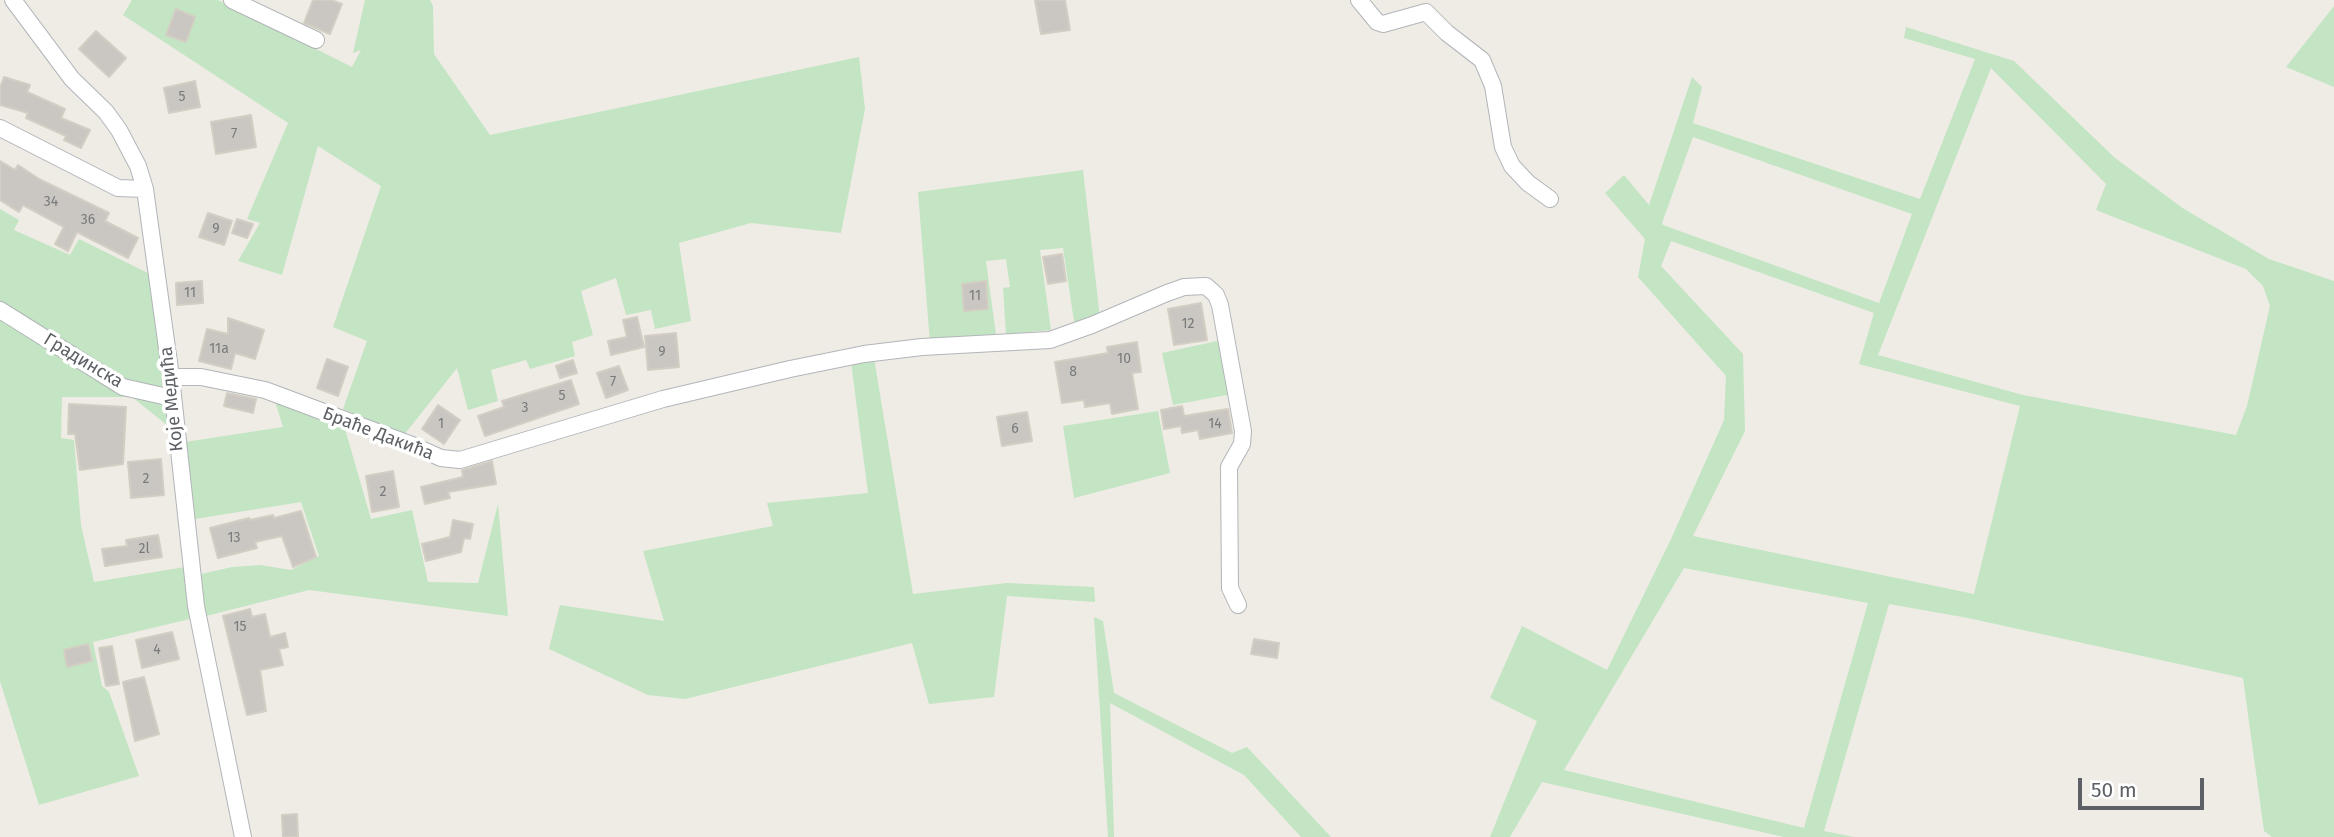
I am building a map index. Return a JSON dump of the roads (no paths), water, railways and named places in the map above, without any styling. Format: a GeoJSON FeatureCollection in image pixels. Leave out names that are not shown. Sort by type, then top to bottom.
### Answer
{"type":"FeatureCollection","features":[{"type":"Feature","properties":{"kind":"street","name":"Које Медића"},"geometry":{"type":"LineString","coordinates":[[13,0],[72,79],[106,112],[119,130],[134,158],[145,189],[171,377],[196,606],[243,837]]}},
{"type":"Feature","properties":{"kind":"street"},"geometry":{"type":"LineString","coordinates":[[232,0],[316,40]]}},
{"type":"Feature","properties":{"kind":"street"},"geometry":{"type":"LineString","coordinates":[[1359,0],[1377,22],[1383,24],[1426,12],[1447,33],[1482,60],[1493,86],[1503,146],[1512,166],[1528,183],[1550,199]]}},
{"type":"Feature","properties":{"kind":"street"},"geometry":{"type":"LineString","coordinates":[[0,128],[118,188],[145,189]]}},
{"type":"Feature","properties":{"kind":"street","name":"Браће Дакића"},"geometry":{"type":"LineString","coordinates":[[171,377],[201,377],[265,390],[441,458],[453,460],[479,456],[593,419],[706,388],[790,369],[895,350],[1050,340],[1184,287],[1206,286],[1216,295],[1220,305],[1243,431],[1242,444],[1229,467],[1230,588],[1238,605]]}},
{"type":"Feature","properties":{"kind":"street","name":"Градинска"},"geometry":{"type":"LineString","coordinates":[[0,310],[123,387],[172,398]]}}]}
